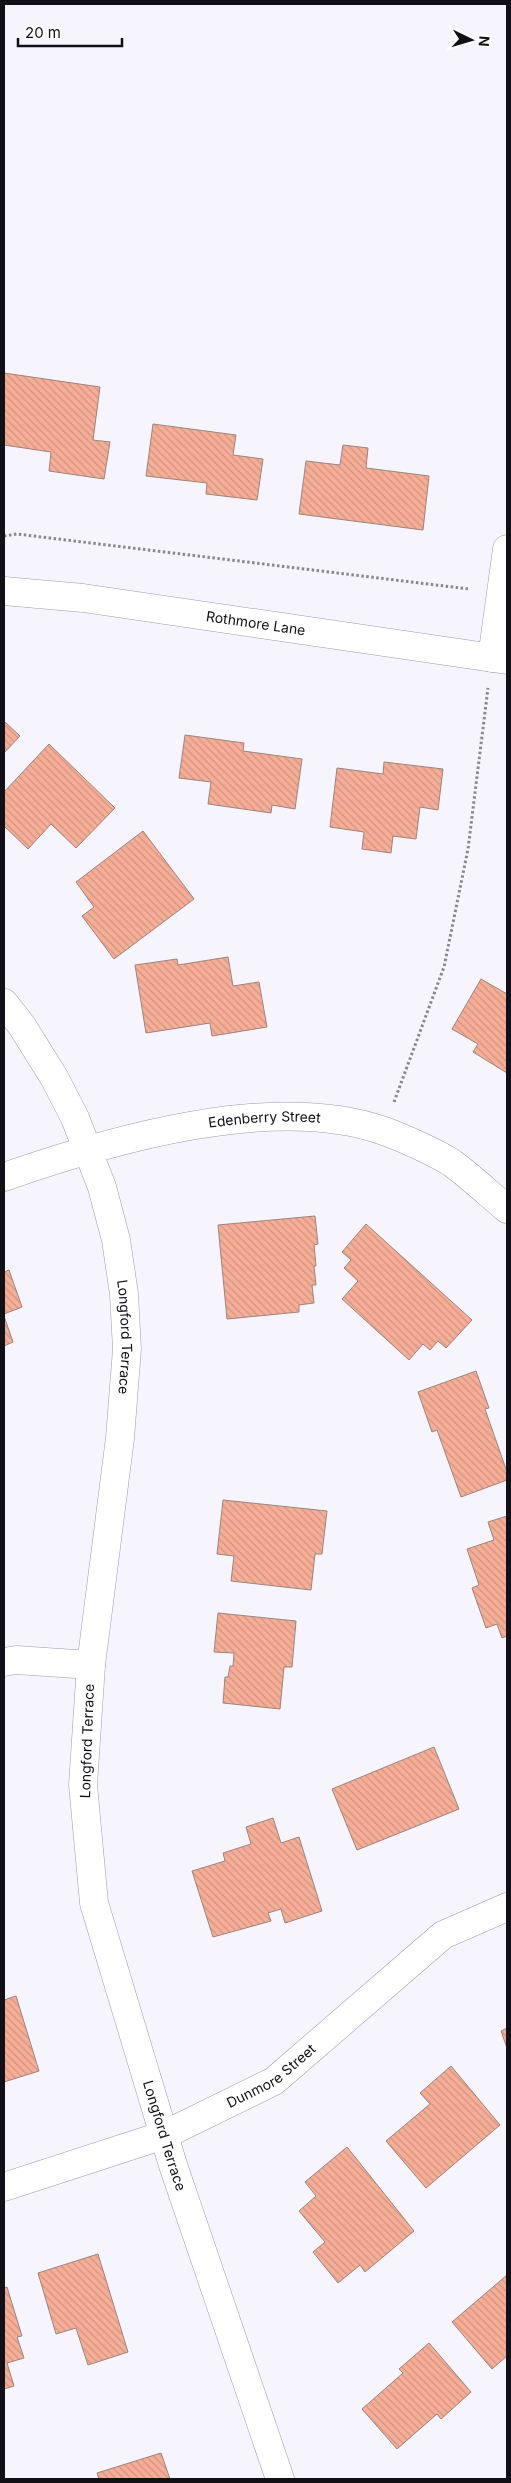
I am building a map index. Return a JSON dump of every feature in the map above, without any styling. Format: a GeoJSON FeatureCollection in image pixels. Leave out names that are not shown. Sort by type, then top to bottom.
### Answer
{"type":"FeatureCollection","features":[{"type":"Feature","properties":{"kind":"street"},"geometry":{"type":"LineString","coordinates":[[500,659],[501,592],[507,549]]}},
{"type":"Feature","properties":{"kind":"street","name":"Rothmore Lane"},"geometry":{"type":"LineString","coordinates":[[4,591],[83,598],[500,659]]}},
{"type":"Feature","properties":{"kind":"street","name":"Longford Terrace"},"geometry":{"type":"LineString","coordinates":[[4,1002],[22,1026],[55,1079],[88,1151],[102,1188],[116,1240],[124,1294],[127,1349],[120,1438],[91,1665],[83,1785],[94,1903],[164,2135],[280,2479]]}},
{"type":"Feature","properties":{"kind":"street","name":"Edenberry Street"},"geometry":{"type":"LineString","coordinates":[[4,1177],[88,1151],[178,1129],[246,1118],[317,1116],[383,1130],[450,1162],[507,1208]]}},
{"type":"Feature","properties":{"kind":"street"},"geometry":{"type":"LineString","coordinates":[[4,1662],[16,1660],[91,1665]]}},
{"type":"Feature","properties":{"kind":"street","name":"Dunmore Street"},"geometry":{"type":"LineString","coordinates":[[4,2187],[164,2135],[274,2081],[443,1935],[507,1908]]}},
{"type":"Feature","properties":{"kind":"path"},"geometry":{"type":"LineString","coordinates":[[4,536],[16,534],[501,592]]}},
{"type":"Feature","properties":{"kind":"path"},"geometry":{"type":"LineString","coordinates":[[383,1130],[444,967],[468,849],[500,659]]}},
{"type":"Feature","properties":{"kind":"building"},"geometry":{"type":"Polygon","coordinates":[[[4,373],[100,387],[93,440],[110,442],[104,479],[49,471],[51,452],[4,445],[4,373]]]}},
{"type":"Feature","properties":{"kind":"building"},"geometry":{"type":"Polygon","coordinates":[[[153,424],[236,435],[233,455],[263,459],[257,500],[206,494],[207,483],[146,476],[153,424]]]}},
{"type":"Feature","properties":{"kind":"building"},"geometry":{"type":"Polygon","coordinates":[[[343,445],[368,448],[366,468],[429,476],[423,530],[299,514],[306,461],[340,465],[343,445]]]}},
{"type":"Feature","properties":{"kind":"building"},"geometry":{"type":"Polygon","coordinates":[[[4,721],[20,736],[4,753],[4,721]]]}},
{"type":"Feature","properties":{"kind":"building"},"geometry":{"type":"Polygon","coordinates":[[[185,735],[244,743],[243,751],[302,759],[295,809],[272,805],[271,813],[208,804],[211,782],[179,778],[185,735]]]}},
{"type":"Feature","properties":{"kind":"building"},"geometry":{"type":"Polygon","coordinates":[[[49,744],[115,808],[76,848],[51,824],[28,849],[4,826],[4,792],[49,744]]]}},
{"type":"Feature","properties":{"kind":"building"},"geometry":{"type":"Polygon","coordinates":[[[384,762],[443,769],[438,810],[420,807],[416,839],[393,836],[391,853],[362,849],[364,832],[330,827],[337,768],[383,774],[384,762]]]}},
{"type":"Feature","properties":{"kind":"building"},"geometry":{"type":"Polygon","coordinates":[[[143,831],[194,899],[114,959],[82,916],[94,907],[76,882],[143,831]]]}},
{"type":"Feature","properties":{"kind":"building"},"geometry":{"type":"Polygon","coordinates":[[[228,957],[233,986],[259,982],[267,1027],[212,1036],[210,1023],[146,1033],[135,965],[177,959],[178,965],[228,957]]]}},
{"type":"Feature","properties":{"kind":"building"},"geometry":{"type":"Polygon","coordinates":[[[481,979],[507,994],[507,1073],[473,1052],[478,1044],[452,1029],[481,979]]]}},
{"type":"Feature","properties":{"kind":"building"},"geometry":{"type":"Polygon","coordinates":[[[315,1216],[318,1244],[314,1245],[316,1285],[312,1285],[314,1303],[299,1305],[299,1312],[227,1319],[218,1225],[315,1216]]]}},
{"type":"Feature","properties":{"kind":"building"},"geometry":{"type":"Polygon","coordinates":[[[366,1224],[472,1320],[446,1348],[438,1341],[430,1350],[423,1344],[409,1360],[342,1299],[358,1281],[344,1268],[351,1260],[342,1252],[366,1224]]]}},
{"type":"Feature","properties":{"kind":"building"},"geometry":{"type":"Polygon","coordinates":[[[9,1270],[22,1307],[4,1314],[4,1272],[9,1270]]]}},
{"type":"Feature","properties":{"kind":"building"},"geometry":{"type":"Polygon","coordinates":[[[4,1316],[13,1342],[4,1346],[4,1316]]]}},
{"type":"Feature","properties":{"kind":"building"},"geometry":{"type":"Polygon","coordinates":[[[476,1371],[489,1408],[485,1409],[507,1472],[507,1480],[461,1497],[437,1430],[432,1432],[418,1392],[476,1371]]]}},
{"type":"Feature","properties":{"kind":"building"},"geometry":{"type":"Polygon","coordinates":[[[223,1500],[327,1511],[322,1554],[315,1554],[311,1590],[231,1581],[234,1556],[217,1554],[223,1500]]]}},
{"type":"Feature","properties":{"kind":"building"},"geometry":{"type":"Polygon","coordinates":[[[507,1516],[507,1636],[502,1638],[497,1624],[486,1628],[472,1588],[479,1585],[467,1549],[494,1540],[488,1522],[507,1516]]]}},
{"type":"Feature","properties":{"kind":"building"},"geometry":{"type":"Polygon","coordinates":[[[218,1613],[296,1621],[292,1667],[284,1667],[280,1709],[223,1703],[225,1677],[228,1677],[230,1666],[233,1666],[234,1653],[214,1652],[218,1613]]]}},
{"type":"Feature","properties":{"kind":"building"},"geometry":{"type":"Polygon","coordinates":[[[434,1747],[459,1809],[357,1850],[332,1789],[434,1747]]]}},
{"type":"Feature","properties":{"kind":"building"},"geometry":{"type":"Polygon","coordinates":[[[273,1818],[281,1843],[299,1837],[322,1911],[285,1923],[281,1909],[268,1913],[271,1921],[213,1937],[192,1871],[225,1861],[223,1853],[251,1844],[246,1827],[273,1818]]]}},
{"type":"Feature","properties":{"kind":"building"},"geometry":{"type":"Polygon","coordinates":[[[16,1996],[39,2071],[4,2082],[4,2000],[16,1996]]]}},
{"type":"Feature","properties":{"kind":"building"},"geometry":{"type":"Polygon","coordinates":[[[507,2028],[507,2048],[501,2031],[507,2028]]]}},
{"type":"Feature","properties":{"kind":"building"},"geometry":{"type":"Polygon","coordinates":[[[451,2066],[500,2125],[426,2188],[386,2141],[430,2104],[420,2093],[451,2066]]]}},
{"type":"Feature","properties":{"kind":"building"},"geometry":{"type":"Polygon","coordinates":[[[347,2147],[414,2231],[365,2272],[360,2265],[338,2283],[313,2252],[325,2242],[299,2211],[316,2196],[305,2182],[347,2147]]]}},
{"type":"Feature","properties":{"kind":"building"},"geometry":{"type":"Polygon","coordinates":[[[98,2254],[128,2352],[88,2365],[76,2328],[56,2334],[38,2273],[98,2254]]]}},
{"type":"Feature","properties":{"kind":"building"},"geometry":{"type":"Polygon","coordinates":[[[507,2275],[507,2356],[492,2369],[452,2322],[507,2275]]]}},
{"type":"Feature","properties":{"kind":"building"},"geometry":{"type":"Polygon","coordinates":[[[7,2287],[22,2336],[17,2337],[24,2358],[7,2363],[14,2386],[4,2389],[4,2288],[7,2287]]]}},
{"type":"Feature","properties":{"kind":"building"},"geometry":{"type":"Polygon","coordinates":[[[429,2343],[471,2392],[441,2419],[437,2414],[397,2449],[362,2409],[403,2373],[399,2369],[429,2343]]]}},
{"type":"Feature","properties":{"kind":"building"},"geometry":{"type":"Polygon","coordinates":[[[161,2453],[170,2479],[99,2479],[97,2473],[161,2453]]]}}]}
